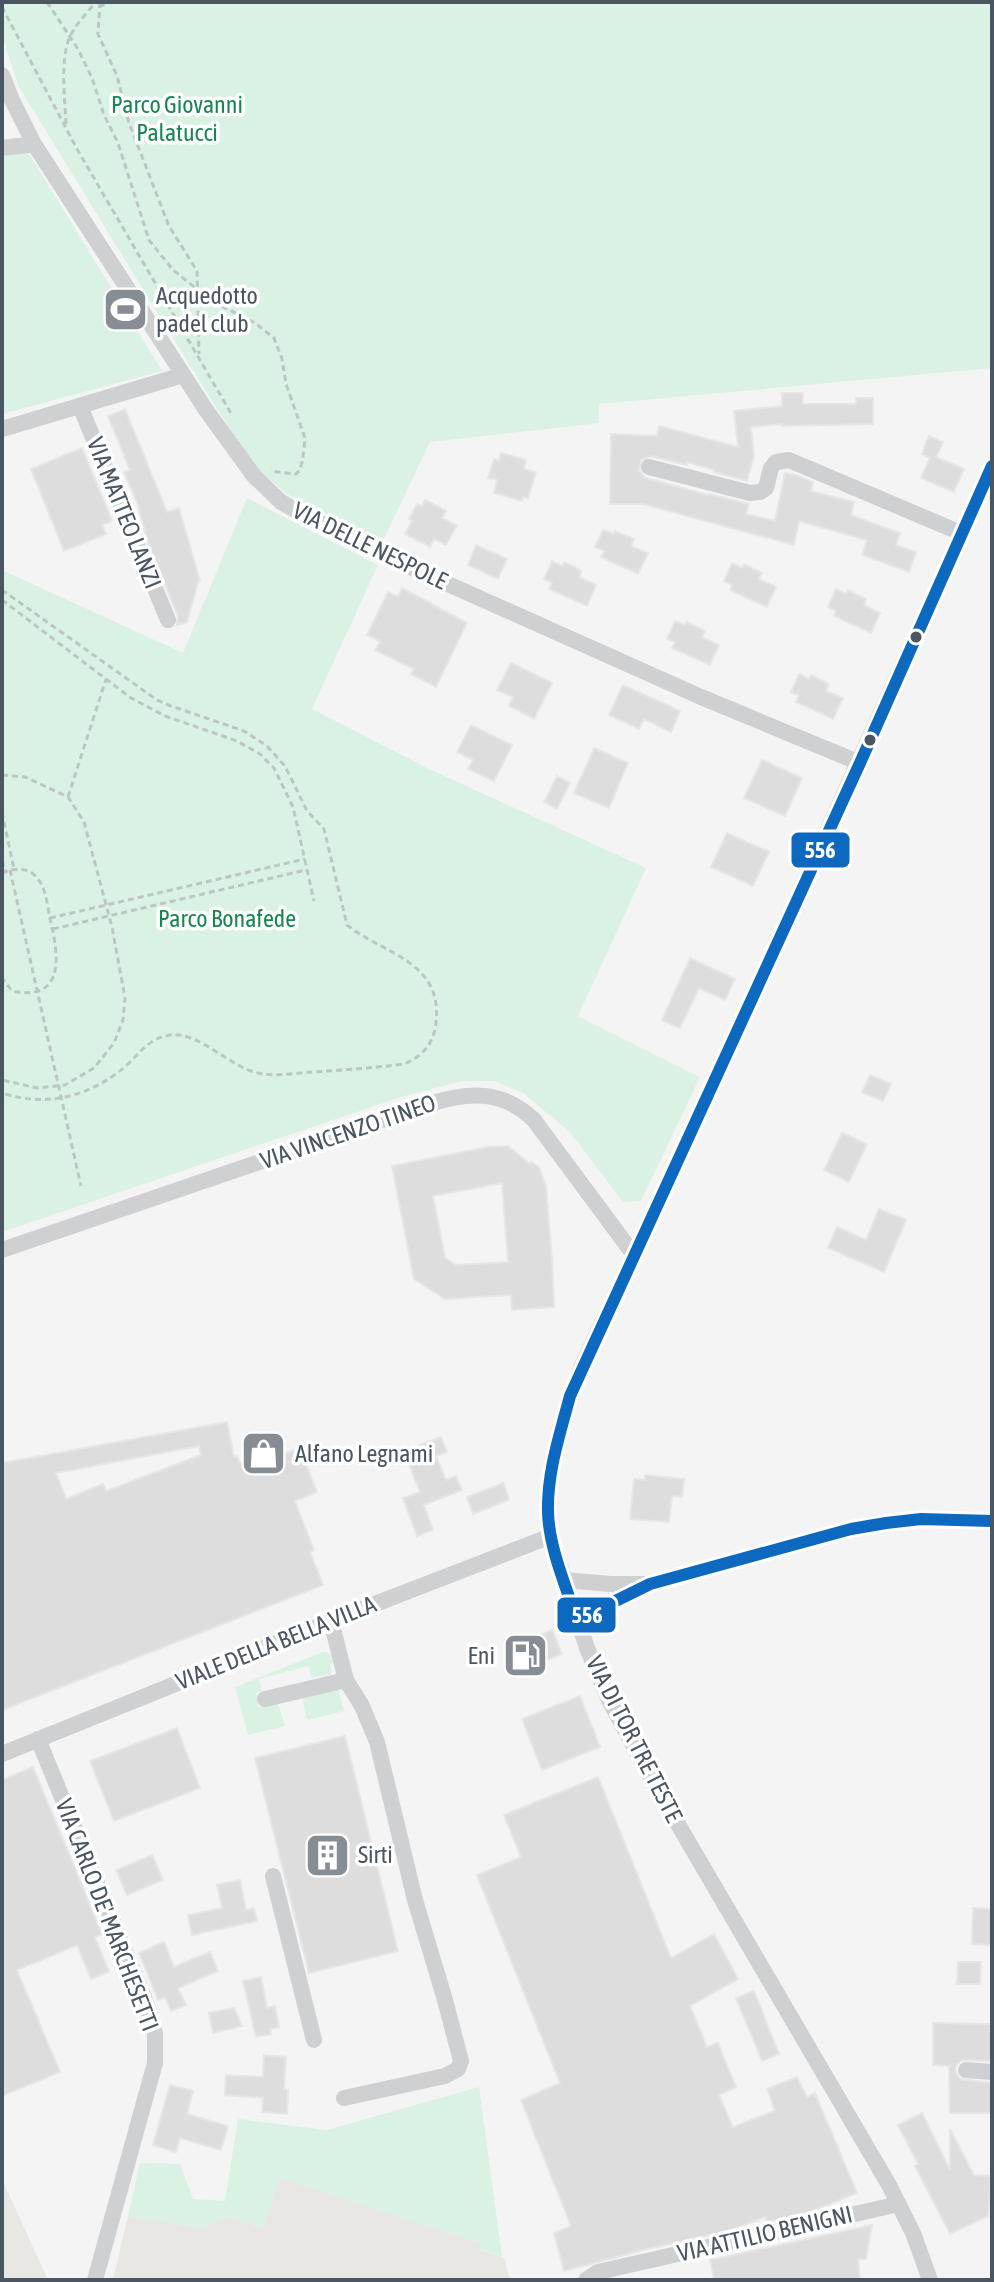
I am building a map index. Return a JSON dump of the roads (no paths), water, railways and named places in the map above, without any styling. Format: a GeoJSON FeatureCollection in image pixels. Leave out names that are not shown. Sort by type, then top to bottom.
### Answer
{"type":"FeatureCollection","features":[{"type":"Feature","properties":{"kind":"street","name":"VIA DELLE NESPOLE"},"geometry":{"type":"LineString","coordinates":[[2,75],[34,144],[183,375],[254,476],[272,495],[296,511],[400,563],[628,665],[860,763]]}},
{"type":"Feature","properties":{"kind":"street"},"geometry":{"type":"LineString","coordinates":[[2,148],[34,144]]}},
{"type":"Feature","properties":{"kind":"street"},"geometry":{"type":"LineString","coordinates":[[2,429],[183,375]]}},
{"type":"Feature","properties":{"kind":"street","name":"VIA MATTEO LANZI"},"geometry":{"type":"LineString","coordinates":[[80,406],[168,620]]}},
{"type":"Feature","properties":{"kind":"street"},"geometry":{"type":"LineString","coordinates":[[649,467],[750,493],[766,488],[771,468],[776,462],[789,460],[961,533]]}},
{"type":"Feature","properties":{"kind":"street","name":"VIA DI TOR TRE TESTE"},"geometry":{"type":"LineString","coordinates":[[930,2280],[899,2204],[655,1785],[604,1690],[577,1620],[551,1536],[548,1496],[560,1428],[575,1382],[860,763],[992,466]]}},
{"type":"Feature","properties":{"kind":"street","name":"VIA VINCENZO TINEO"},"geometry":{"type":"LineString","coordinates":[[2,1250],[453,1096],[480,1094],[505,1101],[534,1120],[634,1255]]}},
{"type":"Feature","properties":{"kind":"street"},"geometry":{"type":"LineString","coordinates":[[577,1620],[650,1584],[868,1525],[928,1518],[992,1521]]}},
{"type":"Feature","properties":{"kind":"street","name":"VIALE DELLA BELLA VILLA"},"geometry":{"type":"LineString","coordinates":[[2,1754],[551,1536]]}},
{"type":"Feature","properties":{"kind":"street"},"geometry":{"type":"LineString","coordinates":[[564,1580],[650,1584]]}},
{"type":"Feature","properties":{"kind":"street"},"geometry":{"type":"LineString","coordinates":[[331,1621],[346,1680],[362,1706],[377,1742],[408,1875],[461,2061],[458,2069],[450,2075],[344,2098]]}},
{"type":"Feature","properties":{"kind":"street"},"geometry":{"type":"LineString","coordinates":[[265,1699],[346,1680]]}},
{"type":"Feature","properties":{"kind":"street","name":"VIA CARLO DE' MARCHESETTI"},"geometry":{"type":"LineString","coordinates":[[38,1739],[147,2005],[155,2033],[155,2063],[95,2280]]}},
{"type":"Feature","properties":{"kind":"street"},"geometry":{"type":"LineString","coordinates":[[273,1876],[314,2040]]}},
{"type":"Feature","properties":{"kind":"street"},"geometry":{"type":"LineString","coordinates":[[966,2070],[992,2072]]}},
{"type":"Feature","properties":{"kind":"street","name":"VIA ATTILIO BENIGNI"},"geometry":{"type":"LineString","coordinates":[[586,2280],[598,2272],[899,2204]]}},
{"type":"Feature","properties":{"kind":"place","name":"Acquedotto padel club"},"geometry":{"type":"Point","coordinates":[125,310]}},
{"type":"Feature","properties":{"kind":"place","name":"Alfano Legnami"},"geometry":{"type":"Point","coordinates":[264,1454]}},
{"type":"Feature","properties":{"kind":"place","name":"Eni"},"geometry":{"type":"Point","coordinates":[526,1656]}},
{"type":"Feature","properties":{"kind":"place","name":"Sirti"},"geometry":{"type":"Point","coordinates":[327,1855]}},
{"type":"Feature","properties":{"kind":"park label","name":"Parco Giovanni Palatucci"},"geometry":{"type":"Point","coordinates":[177,119]}},
{"type":"Feature","properties":{"kind":"park label","name":"Parco Bonafede"},"geometry":{"type":"Point","coordinates":[227,919]}}]}
